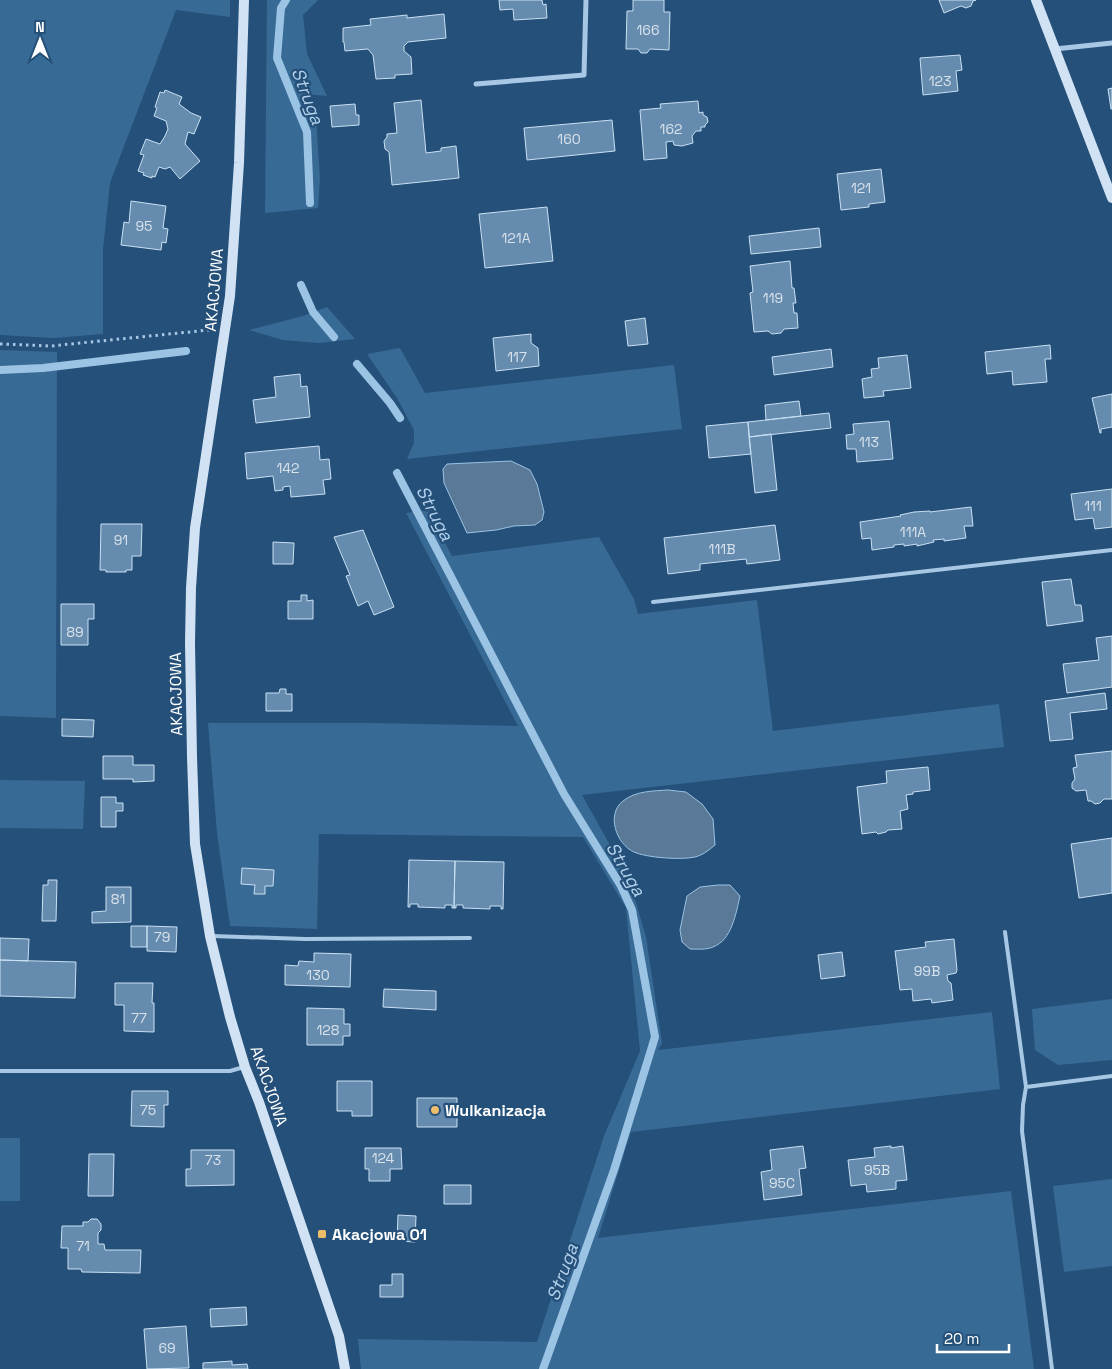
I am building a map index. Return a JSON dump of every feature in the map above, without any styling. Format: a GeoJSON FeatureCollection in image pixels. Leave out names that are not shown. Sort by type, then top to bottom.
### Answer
{"type":"FeatureCollection","features":[{"type":"Feature","properties":{"kind":"street","name":"AKACJOWA"},"geometry":{"type":"LineString","coordinates":[[244,0],[239,163],[230,296],[195,528],[190,643],[195,844],[210,936],[230,1017],[245,1067],[339,1336],[345,1369]]}},
{"type":"Feature","properties":{"kind":"street"},"geometry":{"type":"LineString","coordinates":[[476,84],[584,75],[586,0]]}},
{"type":"Feature","properties":{"kind":"street"},"geometry":{"type":"LineString","coordinates":[[1036,0],[1112,198]]}},
{"type":"Feature","properties":{"kind":"street"},"geometry":{"type":"LineString","coordinates":[[1055,49],[1112,43]]}},
{"type":"Feature","properties":{"kind":"lane"},"geometry":{"type":"LineString","coordinates":[[653,602],[1112,550]]}},
{"type":"Feature","properties":{"kind":"lane"},"geometry":{"type":"LineString","coordinates":[[1005,932],[1026,1088],[1022,1131],[1052,1369]]}},
{"type":"Feature","properties":{"kind":"lane"},"geometry":{"type":"LineString","coordinates":[[210,936],[305,939],[470,938]]}},
{"type":"Feature","properties":{"kind":"lane"},"geometry":{"type":"LineString","coordinates":[[0,1071],[230,1071],[245,1067]]}},
{"type":"Feature","properties":{"kind":"lane"},"geometry":{"type":"LineString","coordinates":[[1026,1088],[1112,1076]]}},
{"type":"Feature","properties":{"kind":"path"},"geometry":{"type":"LineString","coordinates":[[0,344],[51,346],[211,330],[225,332]]}},
{"type":"Feature","properties":{"kind":"shaded area"},"geometry":{"type":"Polygon","coordinates":[[[0,0],[230,0],[230,17],[176,10],[110,183],[103,249],[103,334],[54,338],[0,335],[0,0]]]}},
{"type":"Feature","properties":{"kind":"shaded area"},"geometry":{"type":"Polygon","coordinates":[[[267,0],[318,0],[303,15],[307,54],[327,96],[305,94],[316,118],[320,179],[318,208],[265,213],[267,0]]]}},
{"type":"Feature","properties":{"kind":"shaded area"},"geometry":{"type":"Polygon","coordinates":[[[327,307],[355,339],[319,343],[283,340],[249,330],[303,316],[327,307]]]}},
{"type":"Feature","properties":{"kind":"shaded area"},"geometry":{"type":"Polygon","coordinates":[[[400,348],[425,393],[674,365],[682,429],[407,459],[414,443],[414,430],[397,398],[367,354],[400,348]]]}},
{"type":"Feature","properties":{"kind":"shaded area"},"geometry":{"type":"Polygon","coordinates":[[[0,350],[57,352],[56,718],[0,716],[0,350]]]}},
{"type":"Feature","properties":{"kind":"shaded area"},"geometry":{"type":"Polygon","coordinates":[[[511,461],[530,470],[537,484],[544,512],[542,520],[535,525],[467,533],[444,483],[443,469],[447,464],[511,461]]]}},
{"type":"Feature","properties":{"kind":"shaded area"},"geometry":{"type":"Polygon","coordinates":[[[428,510],[452,556],[599,537],[634,599],[638,614],[757,600],[773,731],[999,704],[1004,747],[582,795],[629,879],[646,937],[662,1043],[658,1050],[992,1012],[1000,1089],[631,1132],[598,1238],[1011,1191],[1034,1369],[361,1369],[358,1339],[537,1342],[604,1136],[640,1051],[626,908],[583,837],[319,834],[317,929],[230,926],[217,833],[208,723],[371,723],[518,726],[406,513],[428,510]]]}},
{"type":"Feature","properties":{"kind":"shaded area"},"geometry":{"type":"Polygon","coordinates":[[[0,780],[85,781],[83,829],[0,828],[0,780]]]}},
{"type":"Feature","properties":{"kind":"shaded area"},"geometry":{"type":"Polygon","coordinates":[[[668,790],[686,792],[702,804],[713,819],[715,845],[703,854],[682,858],[647,856],[628,848],[618,836],[614,821],[615,813],[623,801],[639,793],[668,790]]]}},
{"type":"Feature","properties":{"kind":"shaded area"},"geometry":{"type":"Polygon","coordinates":[[[730,885],[740,896],[729,932],[725,938],[713,947],[708,949],[690,949],[682,942],[680,930],[687,896],[700,887],[730,885]]]}},
{"type":"Feature","properties":{"kind":"shaded area"},"geometry":{"type":"Polygon","coordinates":[[[1112,999],[1112,1060],[1058,1065],[1035,1050],[1032,1009],[1112,999]]]}},
{"type":"Feature","properties":{"kind":"shaded area"},"geometry":{"type":"Polygon","coordinates":[[[0,1138],[20,1138],[20,1201],[0,1201],[0,1138]]]}},
{"type":"Feature","properties":{"kind":"shaded area"},"geometry":{"type":"Polygon","coordinates":[[[1112,1179],[1112,1266],[1064,1272],[1053,1186],[1112,1179]]]}},
{"type":"Feature","properties":{"kind":"building"},"geometry":{"type":"Polygon","coordinates":[[[499,0],[542,0],[543,5],[546,4],[547,18],[514,20],[513,9],[500,10],[499,0]]]}},
{"type":"Feature","properties":{"kind":"building"},"geometry":{"type":"Polygon","coordinates":[[[633,0],[664,0],[664,12],[670,12],[669,50],[650,49],[647,53],[641,53],[638,49],[626,49],[627,11],[633,11],[633,0]]]}},
{"type":"Feature","properties":{"kind":"building"},"geometry":{"type":"Polygon","coordinates":[[[939,0],[976,0],[973,1],[971,6],[966,8],[961,6],[944,13],[939,0]]]}},
{"type":"Feature","properties":{"kind":"building"},"geometry":{"type":"Polygon","coordinates":[[[444,14],[446,38],[408,42],[404,46],[404,51],[411,57],[412,74],[395,75],[395,78],[376,79],[373,55],[368,49],[345,51],[343,28],[371,25],[370,19],[444,14]]]}},
{"type":"Feature","properties":{"kind":"building"},"geometry":{"type":"Polygon","coordinates":[[[960,55],[962,70],[956,71],[958,91],[923,95],[920,58],[960,55]]]}},
{"type":"Feature","properties":{"kind":"building"},"geometry":{"type":"Polygon","coordinates":[[[1112,88],[1112,109],[1111,109],[1108,89],[1112,88]]]}},
{"type":"Feature","properties":{"kind":"building"},"geometry":{"type":"Polygon","coordinates":[[[165,90],[182,97],[179,104],[191,113],[201,117],[194,134],[188,132],[185,144],[200,161],[180,179],[170,167],[165,169],[159,167],[155,177],[152,176],[152,178],[138,171],[144,155],[140,154],[146,139],[160,144],[168,129],[166,121],[154,116],[160,92],[164,93],[165,90]]]}},
{"type":"Feature","properties":{"kind":"building"},"geometry":{"type":"Polygon","coordinates":[[[421,100],[426,153],[456,146],[459,178],[392,185],[389,152],[385,149],[384,141],[387,134],[397,133],[394,103],[421,100]]]}},
{"type":"Feature","properties":{"kind":"building"},"geometry":{"type":"Polygon","coordinates":[[[698,101],[699,113],[703,112],[708,122],[705,127],[701,127],[701,131],[696,131],[692,136],[693,143],[682,146],[674,145],[673,141],[666,142],[667,158],[644,160],[640,110],[661,108],[660,104],[698,101]]]}},
{"type":"Feature","properties":{"kind":"building"},"geometry":{"type":"Polygon","coordinates":[[[355,104],[356,115],[359,115],[359,125],[332,127],[330,106],[355,104]]]}},
{"type":"Feature","properties":{"kind":"building"},"geometry":{"type":"Polygon","coordinates":[[[612,120],[615,151],[527,160],[524,128],[612,120]]]}},
{"type":"Feature","properties":{"kind":"building"},"geometry":{"type":"Polygon","coordinates":[[[881,169],[885,202],[869,204],[869,207],[841,210],[837,174],[881,169]]]}},
{"type":"Feature","properties":{"kind":"building"},"geometry":{"type":"Polygon","coordinates":[[[131,201],[166,206],[163,228],[168,229],[166,243],[162,242],[161,250],[121,245],[124,222],[129,223],[131,201]]]}},
{"type":"Feature","properties":{"kind":"building"},"geometry":{"type":"Polygon","coordinates":[[[547,207],[553,261],[485,268],[479,214],[547,207]]]}},
{"type":"Feature","properties":{"kind":"building"},"geometry":{"type":"Polygon","coordinates":[[[819,228],[821,247],[751,254],[749,236],[819,228]]]}},
{"type":"Feature","properties":{"kind":"building"},"geometry":{"type":"Polygon","coordinates":[[[790,261],[792,288],[794,288],[796,303],[793,303],[794,313],[797,313],[798,328],[784,329],[781,333],[772,334],[768,331],[754,332],[750,293],[753,292],[750,266],[790,261]]]}},
{"type":"Feature","properties":{"kind":"building"},"geometry":{"type":"Polygon","coordinates":[[[645,318],[648,344],[628,346],[625,321],[645,318]]]}},
{"type":"Feature","properties":{"kind":"building"},"geometry":{"type":"Polygon","coordinates":[[[531,334],[531,343],[538,348],[539,366],[496,371],[493,338],[531,334]]]}},
{"type":"Feature","properties":{"kind":"building"},"geometry":{"type":"Polygon","coordinates":[[[1050,345],[1051,359],[1045,359],[1047,382],[1013,385],[1012,371],[987,374],[985,352],[1050,345]]]}},
{"type":"Feature","properties":{"kind":"building"},"geometry":{"type":"Polygon","coordinates":[[[831,349],[833,367],[774,375],[772,357],[831,349]]]}},
{"type":"Feature","properties":{"kind":"building"},"geometry":{"type":"Polygon","coordinates":[[[907,355],[911,388],[883,391],[884,396],[864,398],[862,379],[872,377],[871,369],[879,368],[878,358],[907,355]]]}},
{"type":"Feature","properties":{"kind":"building"},"geometry":{"type":"Polygon","coordinates":[[[300,374],[301,387],[307,386],[310,417],[256,423],[253,400],[276,397],[274,377],[300,374]]]}},
{"type":"Feature","properties":{"kind":"building"},"geometry":{"type":"Polygon","coordinates":[[[1112,394],[1112,427],[1101,429],[1100,433],[1092,398],[1112,394]]]}},
{"type":"Feature","properties":{"kind":"building"},"geometry":{"type":"Polygon","coordinates":[[[799,401],[801,416],[766,420],[765,405],[799,401]]]}},
{"type":"Feature","properties":{"kind":"building"},"geometry":{"type":"Polygon","coordinates":[[[829,413],[831,428],[749,437],[748,422],[829,413]]]}},
{"type":"Feature","properties":{"kind":"building"},"geometry":{"type":"Polygon","coordinates":[[[889,421],[893,459],[857,462],[856,449],[847,449],[846,435],[854,434],[853,424],[889,421]]]}},
{"type":"Feature","properties":{"kind":"building"},"geometry":{"type":"Polygon","coordinates":[[[748,422],[751,454],[709,458],[706,426],[748,422]]]}},
{"type":"Feature","properties":{"kind":"building"},"geometry":{"type":"Polygon","coordinates":[[[771,434],[777,490],[755,493],[749,437],[771,434]]]}},
{"type":"Feature","properties":{"kind":"building"},"geometry":{"type":"Polygon","coordinates":[[[319,446],[320,460],[329,459],[331,479],[323,480],[325,494],[291,497],[290,486],[283,487],[283,490],[275,491],[273,476],[247,479],[245,453],[319,446]]]}},
{"type":"Feature","properties":{"kind":"building"},"geometry":{"type":"Polygon","coordinates":[[[1112,489],[1112,527],[1095,529],[1093,518],[1075,520],[1071,494],[1112,489]]]}},
{"type":"Feature","properties":{"kind":"building"},"geometry":{"type":"Polygon","coordinates":[[[971,507],[973,526],[964,526],[966,538],[944,541],[944,539],[933,540],[934,542],[917,546],[917,544],[904,546],[904,544],[872,550],[871,538],[862,539],[860,522],[901,516],[914,512],[971,507]]]}},
{"type":"Feature","properties":{"kind":"building"},"geometry":{"type":"Polygon","coordinates":[[[101,524],[142,524],[141,556],[132,556],[132,570],[126,570],[126,572],[106,572],[106,570],[100,570],[101,524]]]}},
{"type":"Feature","properties":{"kind":"building"},"geometry":{"type":"Polygon","coordinates":[[[775,525],[780,560],[747,564],[746,559],[700,564],[700,570],[668,574],[664,538],[775,525]]]}},
{"type":"Feature","properties":{"kind":"building"},"geometry":{"type":"Polygon","coordinates":[[[363,530],[394,607],[374,615],[368,601],[358,606],[346,576],[350,575],[334,537],[363,530]]]}},
{"type":"Feature","properties":{"kind":"building"},"geometry":{"type":"Polygon","coordinates":[[[273,542],[294,543],[293,564],[273,564],[273,542]]]}},
{"type":"Feature","properties":{"kind":"building"},"geometry":{"type":"Polygon","coordinates":[[[1071,579],[1075,605],[1081,605],[1083,621],[1047,626],[1042,582],[1071,579]]]}},
{"type":"Feature","properties":{"kind":"building"},"geometry":{"type":"Polygon","coordinates":[[[301,595],[307,595],[307,601],[313,600],[313,619],[288,619],[288,601],[301,601],[301,595]]]}},
{"type":"Feature","properties":{"kind":"building"},"geometry":{"type":"Polygon","coordinates":[[[61,604],[94,604],[94,619],[88,619],[88,645],[61,645],[61,604]]]}},
{"type":"Feature","properties":{"kind":"building"},"geometry":{"type":"Polygon","coordinates":[[[1112,636],[1112,687],[1067,693],[1063,664],[1099,660],[1096,638],[1112,636]]]}},
{"type":"Feature","properties":{"kind":"building"},"geometry":{"type":"Polygon","coordinates":[[[280,689],[286,689],[286,694],[292,694],[292,711],[266,711],[266,693],[279,693],[280,689]]]}},
{"type":"Feature","properties":{"kind":"building"},"geometry":{"type":"Polygon","coordinates":[[[1105,693],[1107,709],[1070,713],[1073,739],[1050,741],[1045,701],[1105,693]]]}},
{"type":"Feature","properties":{"kind":"building"},"geometry":{"type":"Polygon","coordinates":[[[62,719],[94,720],[93,737],[62,736],[62,719]]]}},
{"type":"Feature","properties":{"kind":"building"},"geometry":{"type":"Polygon","coordinates":[[[1112,751],[1112,799],[1104,799],[1100,803],[1095,804],[1088,801],[1086,790],[1076,791],[1072,788],[1072,783],[1075,779],[1073,768],[1077,767],[1075,755],[1112,751]]]}},
{"type":"Feature","properties":{"kind":"building"},"geometry":{"type":"Polygon","coordinates":[[[103,756],[133,756],[133,765],[154,765],[154,781],[133,782],[133,779],[103,779],[103,756]]]}},
{"type":"Feature","properties":{"kind":"building"},"geometry":{"type":"Polygon","coordinates":[[[928,767],[930,790],[913,792],[913,794],[906,795],[908,809],[900,811],[902,829],[888,830],[878,834],[876,832],[862,834],[857,787],[887,783],[886,771],[928,767]]]}},
{"type":"Feature","properties":{"kind":"building"},"geometry":{"type":"Polygon","coordinates":[[[101,797],[116,797],[116,803],[123,803],[123,811],[116,811],[116,827],[101,827],[101,797]]]}},
{"type":"Feature","properties":{"kind":"building"},"geometry":{"type":"Polygon","coordinates":[[[1112,838],[1112,893],[1079,898],[1071,844],[1112,838]]]}},
{"type":"Feature","properties":{"kind":"building"},"geometry":{"type":"Polygon","coordinates":[[[409,860],[455,861],[454,908],[452,908],[452,905],[445,905],[445,908],[418,907],[418,904],[410,904],[410,907],[408,907],[409,860]]]}},
{"type":"Feature","properties":{"kind":"building"},"geometry":{"type":"Polygon","coordinates":[[[455,861],[504,862],[503,909],[501,909],[501,906],[490,906],[490,909],[463,908],[463,905],[456,905],[456,908],[454,908],[455,861]]]}},
{"type":"Feature","properties":{"kind":"building"},"geometry":{"type":"Polygon","coordinates":[[[242,868],[274,870],[273,886],[265,886],[265,894],[254,894],[255,885],[241,884],[242,868]]]}},
{"type":"Feature","properties":{"kind":"building"},"geometry":{"type":"Polygon","coordinates":[[[48,880],[57,880],[56,921],[42,921],[43,885],[48,885],[48,880]]]}},
{"type":"Feature","properties":{"kind":"building"},"geometry":{"type":"Polygon","coordinates":[[[106,887],[131,887],[131,922],[92,923],[92,912],[106,911],[106,887]]]}},
{"type":"Feature","properties":{"kind":"building"},"geometry":{"type":"Polygon","coordinates":[[[131,926],[147,926],[147,947],[131,947],[131,926]]]}},
{"type":"Feature","properties":{"kind":"building"},"geometry":{"type":"Polygon","coordinates":[[[147,926],[177,927],[176,952],[147,951],[147,926]]]}},
{"type":"Feature","properties":{"kind":"building"},"geometry":{"type":"Polygon","coordinates":[[[0,938],[29,939],[28,961],[0,960],[0,938]]]}},
{"type":"Feature","properties":{"kind":"building"},"geometry":{"type":"Polygon","coordinates":[[[954,939],[957,970],[956,973],[947,975],[948,981],[951,983],[953,1000],[932,1003],[931,999],[913,1001],[912,989],[900,990],[895,951],[926,947],[925,942],[954,939]]]}},
{"type":"Feature","properties":{"kind":"building"},"geometry":{"type":"Polygon","coordinates":[[[842,952],[845,976],[821,979],[818,955],[842,952]]]}},
{"type":"Feature","properties":{"kind":"building"},"geometry":{"type":"Polygon","coordinates":[[[314,953],[351,954],[350,987],[285,985],[285,965],[298,966],[299,961],[314,962],[314,953]]]}},
{"type":"Feature","properties":{"kind":"building"},"geometry":{"type":"Polygon","coordinates":[[[0,960],[76,962],[75,998],[0,996],[0,960]]]}},
{"type":"Feature","properties":{"kind":"building"},"geometry":{"type":"Polygon","coordinates":[[[115,983],[153,983],[154,1032],[124,1031],[124,1005],[115,1005],[115,983]]]}},
{"type":"Feature","properties":{"kind":"building"},"geometry":{"type":"Polygon","coordinates":[[[384,989],[436,991],[436,1010],[383,1007],[384,989]]]}},
{"type":"Feature","properties":{"kind":"building"},"geometry":{"type":"Polygon","coordinates":[[[307,1008],[344,1009],[344,1024],[350,1024],[350,1036],[343,1036],[343,1045],[307,1045],[307,1008]]]}},
{"type":"Feature","properties":{"kind":"building"},"geometry":{"type":"Polygon","coordinates":[[[337,1081],[372,1081],[372,1116],[352,1116],[352,1111],[337,1111],[337,1081]]]}},
{"type":"Feature","properties":{"kind":"building"},"geometry":{"type":"Polygon","coordinates":[[[132,1091],[168,1091],[168,1105],[164,1105],[164,1127],[131,1126],[132,1091]]]}},
{"type":"Feature","properties":{"kind":"building"},"geometry":{"type":"Polygon","coordinates":[[[417,1098],[457,1098],[457,1127],[417,1127],[417,1098]]]}},
{"type":"Feature","properties":{"kind":"building"},"geometry":{"type":"Polygon","coordinates":[[[803,1146],[806,1168],[799,1169],[802,1195],[764,1200],[761,1172],[772,1170],[770,1150],[803,1146]]]}},
{"type":"Feature","properties":{"kind":"building"},"geometry":{"type":"Polygon","coordinates":[[[891,1146],[891,1148],[903,1146],[907,1180],[896,1181],[896,1189],[867,1192],[866,1184],[851,1186],[848,1160],[875,1157],[874,1148],[891,1146]]]}},
{"type":"Feature","properties":{"kind":"building"},"geometry":{"type":"Polygon","coordinates":[[[365,1148],[401,1148],[402,1169],[390,1169],[390,1181],[369,1181],[369,1169],[365,1169],[365,1148]]]}},
{"type":"Feature","properties":{"kind":"building"},"geometry":{"type":"Polygon","coordinates":[[[191,1150],[234,1150],[234,1185],[186,1186],[186,1169],[191,1169],[191,1150]]]}},
{"type":"Feature","properties":{"kind":"building"},"geometry":{"type":"Polygon","coordinates":[[[89,1154],[114,1154],[113,1196],[88,1196],[89,1154]]]}},
{"type":"Feature","properties":{"kind":"building"},"geometry":{"type":"Polygon","coordinates":[[[444,1185],[471,1185],[471,1204],[444,1204],[444,1185]]]}},
{"type":"Feature","properties":{"kind":"building"},"geometry":{"type":"Polygon","coordinates":[[[398,1215],[416,1216],[415,1242],[397,1241],[398,1215]]]}},
{"type":"Feature","properties":{"kind":"building"},"geometry":{"type":"Polygon","coordinates":[[[91,1219],[97,1219],[101,1224],[101,1230],[98,1233],[98,1244],[104,1244],[105,1250],[141,1250],[140,1273],[82,1272],[81,1269],[68,1269],[68,1248],[61,1248],[62,1226],[83,1226],[83,1222],[88,1222],[91,1219]]]}},
{"type":"Feature","properties":{"kind":"building"},"geometry":{"type":"Polygon","coordinates":[[[392,1274],[403,1274],[403,1297],[380,1297],[380,1285],[392,1285],[392,1274]]]}},
{"type":"Feature","properties":{"kind":"building"},"geometry":{"type":"Polygon","coordinates":[[[246,1307],[247,1325],[211,1327],[210,1309],[246,1307]]]}},
{"type":"Feature","properties":{"kind":"building"},"geometry":{"type":"Polygon","coordinates":[[[186,1326],[189,1368],[147,1369],[144,1329],[186,1326]]]}},
{"type":"Feature","properties":{"kind":"building"},"geometry":{"type":"Polygon","coordinates":[[[232,1361],[232,1365],[247,1364],[248,1369],[203,1369],[203,1363],[232,1361]]]}},
{"type":"Feature","properties":{"kind":"waterway","name":"Struga"},"geometry":{"type":"LineString","coordinates":[[286,0],[281,8],[277,58],[307,132],[310,203]]}},
{"type":"Feature","properties":{"kind":"waterway","name":"Struga"},"geometry":{"type":"LineString","coordinates":[[301,285],[313,312],[334,337]]}},
{"type":"Feature","properties":{"kind":"waterway"},"geometry":{"type":"LineString","coordinates":[[0,370],[43,368],[186,351]]}},
{"type":"Feature","properties":{"kind":"waterway","name":"Struga"},"geometry":{"type":"LineString","coordinates":[[357,364],[390,403],[400,418]]}},
{"type":"Feature","properties":{"kind":"waterway","name":"Struga"},"geometry":{"type":"LineString","coordinates":[[397,473],[564,794],[621,886],[632,910],[655,1037],[614,1170],[543,1369]]}},
{"type":"Feature","properties":{"kind":"place","name":"Wulkanizacja"},"geometry":{"type":"Point","coordinates":[435,1110]}},
{"type":"Feature","properties":{"kind":"place","name":"Akacjowa 01"},"geometry":{"type":"Point","coordinates":[322,1234]}}]}
